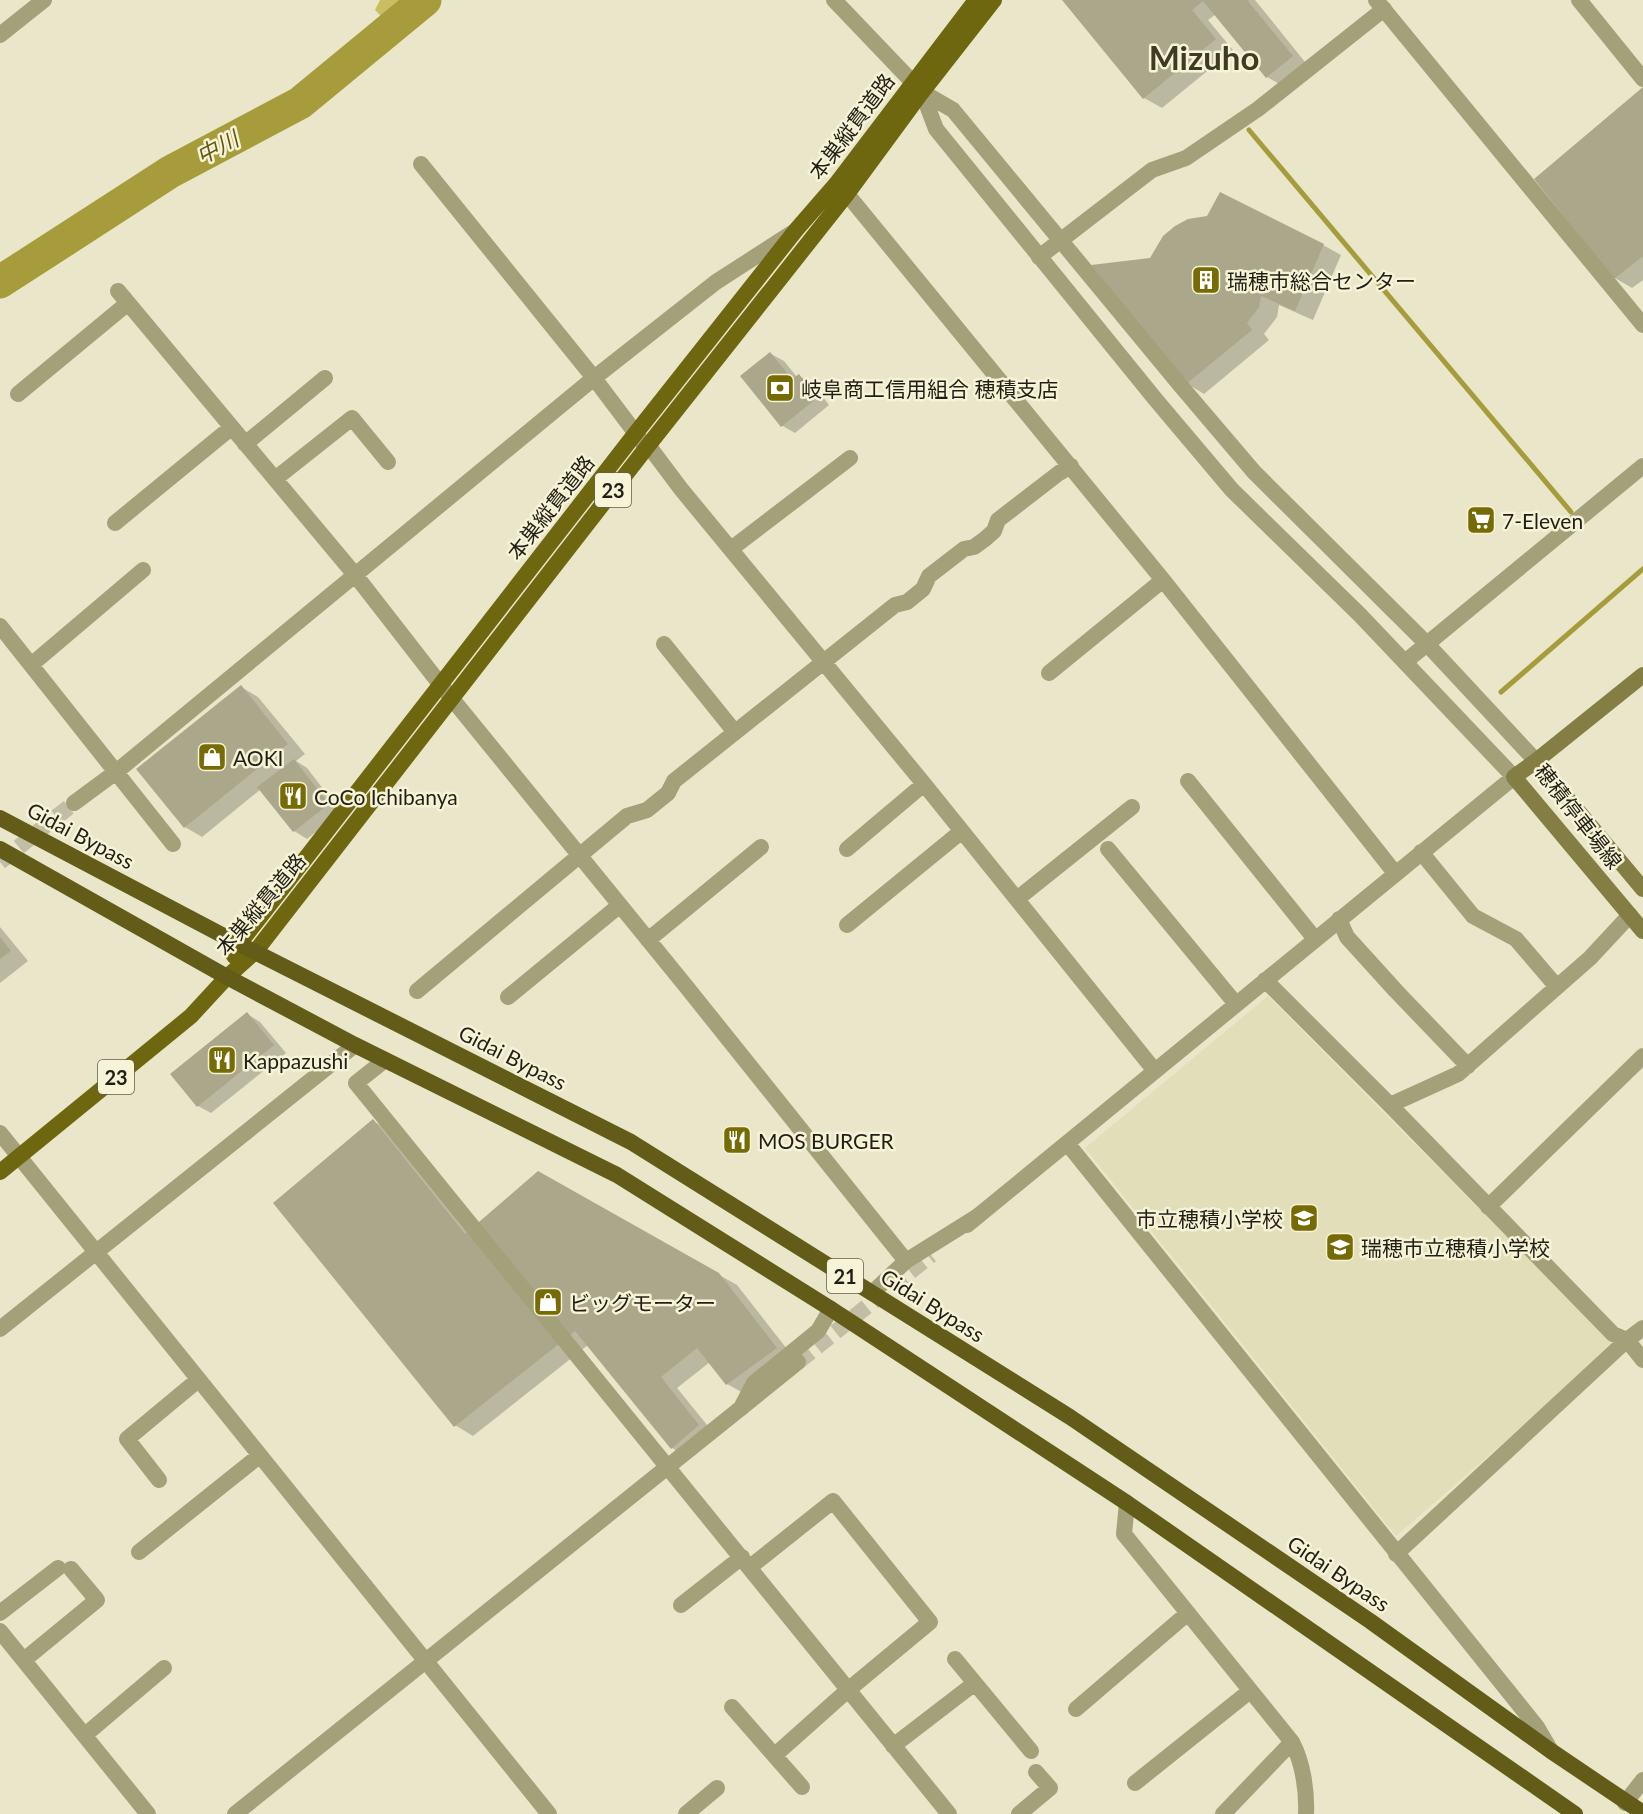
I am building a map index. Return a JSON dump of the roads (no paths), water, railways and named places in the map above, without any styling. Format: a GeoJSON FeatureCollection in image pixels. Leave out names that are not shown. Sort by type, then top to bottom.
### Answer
{"type":"FeatureCollection","features":[{"type":"Feature","properties":{"kind":"highway","name":"Gidai Bypass"},"geometry":{"type":"LineString","coordinates":[[0,818],[239,944],[631,1142],[1079,1424],[1370,1621],[1551,1751],[1643,1813]]}},
{"type":"Feature","properties":{"kind":"highway","name":"21"},"geometry":{"type":"LineString","coordinates":[[0,849],[227,977],[355,1045],[617,1175],[831,1309],[1128,1503],[1575,1814]]}},
{"type":"Feature","properties":{"kind":"main road","name":"本巣縦貫道路"},"geometry":{"type":"LineString","coordinates":[[227,977],[255,952],[647,446],[847,194],[976,0]]}},
{"type":"Feature","properties":{"kind":"main road","name":"本巣縦貫道路"},"geometry":{"type":"LineString","coordinates":[[227,977],[239,944],[635,434],[796,230],[994,0]]}},
{"type":"Feature","properties":{"kind":"main road","name":"穂積停車場線"},"geometry":{"type":"LineString","coordinates":[[1643,675],[1514,777],[1643,931]]}},
{"type":"Feature","properties":{"kind":"main road","name":"穂積停車場線"},"geometry":{"type":"LineString","coordinates":[[1536,761],[1643,888]]}},
{"type":"Feature","properties":{"kind":"main road","name":"23"},"geometry":{"type":"LineString","coordinates":[[0,1172],[191,1016],[227,977]]}},
{"type":"Feature","properties":{"kind":"street"},"geometry":{"type":"LineString","coordinates":[[1,31],[45,0]]}},
{"type":"Feature","properties":{"kind":"street"},"geometry":{"type":"LineString","coordinates":[[834,0],[917,87],[953,110],[1254,472],[1427,644],[1536,761]]}},
{"type":"Feature","properties":{"kind":"street"},"geometry":{"type":"LineString","coordinates":[[1579,0],[1643,79]]}},
{"type":"Feature","properties":{"kind":"street"},"geometry":{"type":"LineString","coordinates":[[1039,257],[1152,170],[1186,158],[1258,109],[1385,3],[1643,325]]}},
{"type":"Feature","properties":{"kind":"street"},"geometry":{"type":"LineString","coordinates":[[917,87],[936,129],[1232,490],[1360,615],[1514,777],[931,1255]]}},
{"type":"Feature","properties":{"kind":"street"},"geometry":{"type":"LineString","coordinates":[[421,164],[594,378],[635,434],[963,831],[1155,1071]]}},
{"type":"Feature","properties":{"kind":"street"},"geometry":{"type":"LineString","coordinates":[[847,194],[1071,466],[1395,873]]}},
{"type":"Feature","properties":{"kind":"street"},"geometry":{"type":"LineString","coordinates":[[74,802],[116,772],[594,378],[716,282],[796,230]]}},
{"type":"Feature","properties":{"kind":"street"},"geometry":{"type":"LineString","coordinates":[[18,394],[123,297],[356,576],[440,684],[906,1261]]}},
{"type":"Feature","properties":{"kind":"street"},"geometry":{"type":"LineString","coordinates":[[245,444],[326,378]]}},
{"type":"Feature","properties":{"kind":"street"},"geometry":{"type":"LineString","coordinates":[[275,479],[352,418],[388,462]]}},
{"type":"Feature","properties":{"kind":"street"},"geometry":{"type":"LineString","coordinates":[[115,523],[232,427]]}},
{"type":"Feature","properties":{"kind":"street"},"geometry":{"type":"LineString","coordinates":[[731,549],[850,458]]}},
{"type":"Feature","properties":{"kind":"street"},"geometry":{"type":"LineString","coordinates":[[417,991],[627,816],[646,810],[668,793],[674,781],[734,731],[895,605],[907,602],[923,589],[928,576],[964,549],[974,547],[994,531],[998,519],[1071,466]]}},
{"type":"Feature","properties":{"kind":"street"},"geometry":{"type":"LineString","coordinates":[[1405,662],[1643,466]]}},
{"type":"Feature","properties":{"kind":"street"},"geometry":{"type":"LineString","coordinates":[[31,665],[143,570]]}},
{"type":"Feature","properties":{"kind":"street"},"geometry":{"type":"LineString","coordinates":[[1049,673],[1163,580]]}},
{"type":"Feature","properties":{"kind":"street"},"geometry":{"type":"LineString","coordinates":[[0,626],[173,844]]}},
{"type":"Feature","properties":{"kind":"street"},"geometry":{"type":"LineString","coordinates":[[664,644],[734,731]]}},
{"type":"Feature","properties":{"kind":"street"},"geometry":{"type":"LineString","coordinates":[[1188,781],[1315,939]]}},
{"type":"Feature","properties":{"kind":"street"},"geometry":{"type":"LineString","coordinates":[[847,849],[924,784]]}},
{"type":"Feature","properties":{"kind":"street"},"geometry":{"type":"LineString","coordinates":[[1017,899],[1132,807]]}},
{"type":"Feature","properties":{"kind":"street"},"geometry":{"type":"LineString","coordinates":[[847,925],[963,831]]}},
{"type":"Feature","properties":{"kind":"street"},"geometry":{"type":"LineString","coordinates":[[648,940],[761,847]]}},
{"type":"Feature","properties":{"kind":"street"},"geometry":{"type":"LineString","coordinates":[[1108,849],[1236,1004]]}},
{"type":"Feature","properties":{"kind":"street"},"geometry":{"type":"LineString","coordinates":[[1421,852],[1473,916],[1516,939],[1557,987]]}},
{"type":"Feature","properties":{"kind":"street"},"geometry":{"type":"LineString","coordinates":[[508,997],[620,905]]}},
{"type":"Feature","properties":{"kind":"street"},"geometry":{"type":"LineString","coordinates":[[1390,1105],[1458,1074],[1590,958],[1630,915]]}},
{"type":"Feature","properties":{"kind":"street"},"geometry":{"type":"LineString","coordinates":[[1339,919],[1347,937],[1468,1066]]}},
{"type":"Feature","properties":{"kind":"street"},"geometry":{"type":"LineString","coordinates":[[1265,980],[1613,1334],[1627,1340],[1643,1360]]}},
{"type":"Feature","properties":{"kind":"street"},"geometry":{"type":"LineString","coordinates":[[0,1329],[355,1045]]}},
{"type":"Feature","properties":{"kind":"street"},"geometry":{"type":"LineString","coordinates":[[1488,1208],[1643,1056]]}},
{"type":"Feature","properties":{"kind":"street"},"geometry":{"type":"LineString","coordinates":[[385,1060],[357,1083],[949,1814]]}},
{"type":"Feature","properties":{"kind":"street"},"geometry":{"type":"LineString","coordinates":[[0,1133],[549,1814]]}},
{"type":"Feature","properties":{"kind":"street"},"geometry":{"type":"LineString","coordinates":[[1067,1143],[1537,1727],[1551,1751]]}},
{"type":"Feature","properties":{"kind":"street"},"geometry":{"type":"LineString","coordinates":[[872,1293],[906,1261],[978,1216]]}},
{"type":"Feature","properties":{"kind":"street"},"geometry":{"type":"LineString","coordinates":[[741,1408],[754,1383],[818,1331],[831,1309]]}},
{"type":"Feature","properties":{"kind":"street"},"geometry":{"type":"LineString","coordinates":[[1396,1554],[1627,1340],[1643,1328]]}},
{"type":"Feature","properties":{"kind":"street"},"geometry":{"type":"LineString","coordinates":[[235,1814],[798,1362]]}},
{"type":"Feature","properties":{"kind":"street"},"geometry":{"type":"LineString","coordinates":[[159,1480],[127,1439],[198,1380]]}},
{"type":"Feature","properties":{"kind":"street"},"geometry":{"type":"LineString","coordinates":[[140,1552],[259,1456]]}},
{"type":"Feature","properties":{"kind":"street"},"geometry":{"type":"LineString","coordinates":[[681,1605],[833,1500],[930,1622],[775,1755]]}},
{"type":"Feature","properties":{"kind":"street"},"geometry":{"type":"LineString","coordinates":[[1128,1503],[1124,1534],[1292,1742],[1297,1752],[1307,1806],[1317,1814]]}},
{"type":"Feature","properties":{"kind":"street"},"geometry":{"type":"LineString","coordinates":[[0,1613],[64,1568],[97,1600],[24,1660]]}},
{"type":"Feature","properties":{"kind":"street"},"geometry":{"type":"LineString","coordinates":[[1076,1709],[1188,1613]]}},
{"type":"Feature","properties":{"kind":"street"},"geometry":{"type":"LineString","coordinates":[[0,1631],[148,1814]]}},
{"type":"Feature","properties":{"kind":"street"},"geometry":{"type":"LineString","coordinates":[[955,1659],[1031,1751]]}},
{"type":"Feature","properties":{"kind":"street"},"geometry":{"type":"LineString","coordinates":[[84,1735],[164,1668]]}},
{"type":"Feature","properties":{"kind":"street"},"geometry":{"type":"LineString","coordinates":[[893,1746],[975,1683]]}},
{"type":"Feature","properties":{"kind":"street"},"geometry":{"type":"LineString","coordinates":[[1135,1783],[1250,1691]]}},
{"type":"Feature","properties":{"kind":"street"},"geometry":{"type":"LineString","coordinates":[[732,1707],[802,1787]]}},
{"type":"Feature","properties":{"kind":"street"},"geometry":{"type":"LineString","coordinates":[[1223,1814],[1292,1742]]}},
{"type":"Feature","properties":{"kind":"street"},"geometry":{"type":"LineString","coordinates":[[1019,1814],[1050,1788],[1036,1772]]}},
{"type":"Feature","properties":{"kind":"street"},"geometry":{"type":"LineString","coordinates":[[1625,1803],[1643,1780]]}},
{"type":"Feature","properties":{"kind":"street"},"geometry":{"type":"LineString","coordinates":[[686,1814],[717,1788]]}},
{"type":"Feature","properties":{"kind":"waterway","name":"中川"},"geometry":{"type":"LineString","coordinates":[[0,282],[170,172],[300,103],[425,0]]}},
{"type":"Feature","properties":{"kind":"waterway"},"geometry":{"type":"LineString","coordinates":[[1249,130],[1571,512]]}},
{"type":"Feature","properties":{"kind":"waterway"},"geometry":{"type":"LineString","coordinates":[[1501,692],[1643,569]]}},
{"type":"Feature","properties":{"kind":"tunnel"},"geometry":{"type":"LineString","coordinates":[[0,862],[74,803]]}},
{"type":"Feature","properties":{"kind":"tunnel"},"geometry":{"type":"LineString","coordinates":[[798,1362],[931,1255]]}},
{"type":"Feature","properties":{"kind":"place","name":"瑞穂市総合センター"},"geometry":{"type":"Point","coordinates":[1206,280]}},
{"type":"Feature","properties":{"kind":"place","name":"岐阜商工信用組合 穂積支店"},"geometry":{"type":"Point","coordinates":[780,388]}},
{"type":"Feature","properties":{"kind":"place","name":"7-Eleven"},"geometry":{"type":"Point","coordinates":[1481,520]}},
{"type":"Feature","properties":{"kind":"place","name":"AOKI"},"geometry":{"type":"Point","coordinates":[212,757]}},
{"type":"Feature","properties":{"kind":"place","name":"CoCo Ichibanya"},"geometry":{"type":"Point","coordinates":[293,796]}},
{"type":"Feature","properties":{"kind":"place","name":"Kappazushi"},"geometry":{"type":"Point","coordinates":[222,1060]}},
{"type":"Feature","properties":{"kind":"place","name":"MOS BURGER"},"geometry":{"type":"Point","coordinates":[737,1140]}},
{"type":"Feature","properties":{"kind":"place","name":"市立穂積小学校"},"geometry":{"type":"Point","coordinates":[1304,1218]}},
{"type":"Feature","properties":{"kind":"place","name":"瑞穂市立穂積小学校"},"geometry":{"type":"Point","coordinates":[1340,1247]}},
{"type":"Feature","properties":{"kind":"place","name":"ビッグモーター"},"geometry":{"type":"Point","coordinates":[548,1302]}},
{"type":"Feature","properties":{"kind":"district","name":"Mizuho"},"geometry":{"type":"Point","coordinates":[1204,57]}}]}
